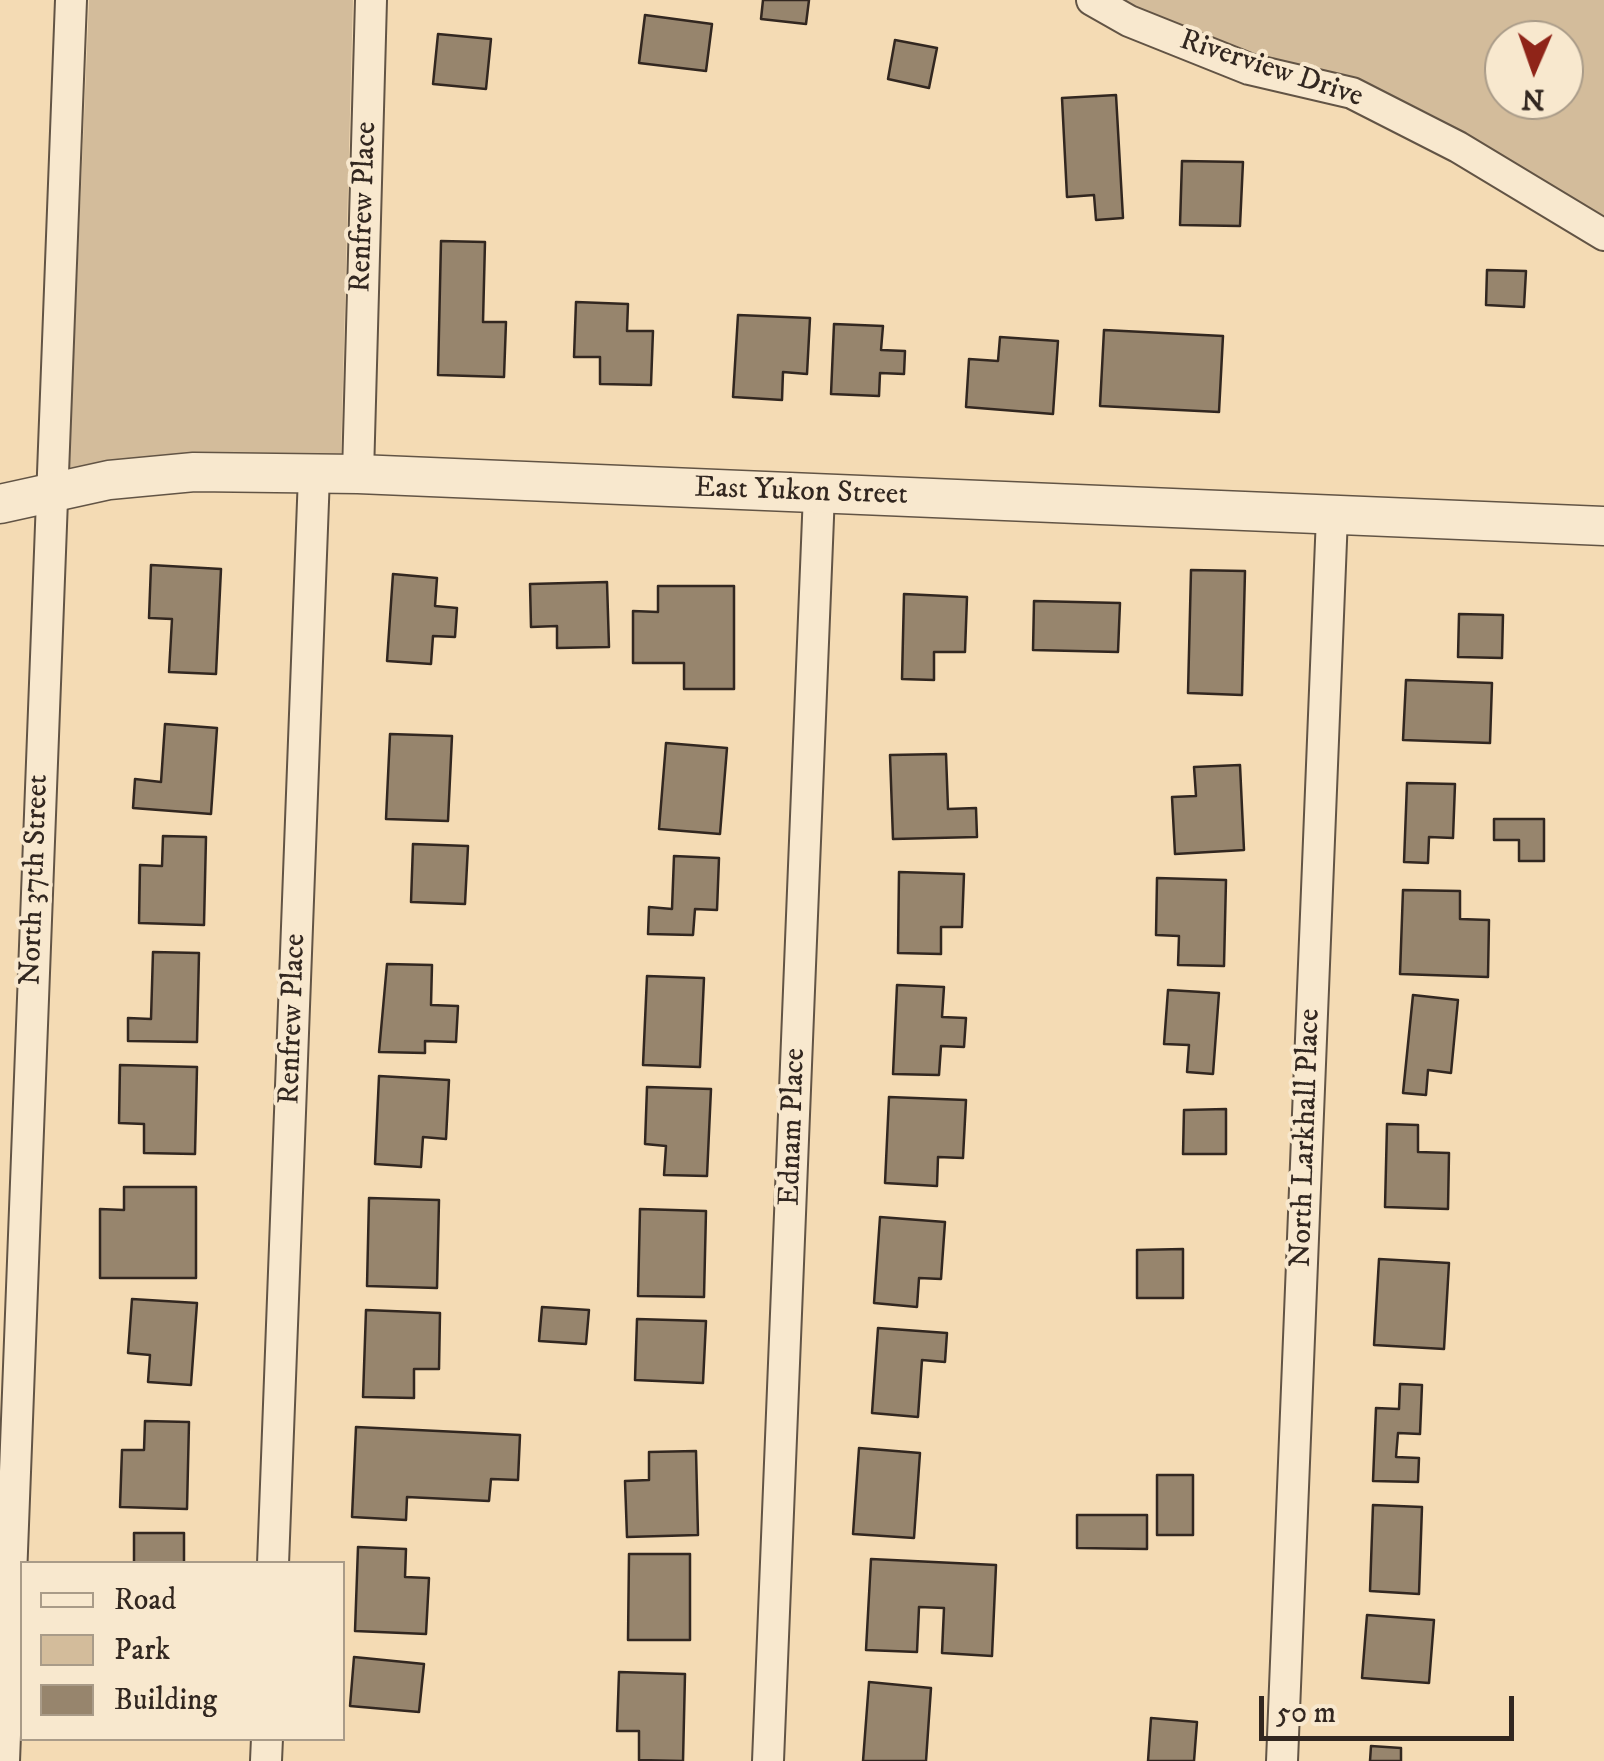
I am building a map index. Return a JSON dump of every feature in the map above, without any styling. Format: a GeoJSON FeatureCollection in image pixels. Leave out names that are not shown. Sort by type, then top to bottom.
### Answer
{"type":"FeatureCollection","features":[{"type":"Feature","properties":{"kind":"street","name":"North 37th Street"},"geometry":{"type":"LineString","coordinates":[[4,1761],[10,1310],[71,0]]}},
{"type":"Feature","properties":{"kind":"street","name":"Renfrew Place"},"geometry":{"type":"LineString","coordinates":[[358,474],[371,0]]}},
{"type":"Feature","properties":{"kind":"street","name":"Riverview Drive"},"geometry":{"type":"LineString","coordinates":[[1092,0],[1129,21],[1250,69],[1352,93],[1458,147],[1604,235]]}},
{"type":"Feature","properties":{"kind":"street","name":"East Yukon Street"},"geometry":{"type":"LineString","coordinates":[[0,504],[110,480],[194,472],[358,474],[1604,526]]}},
{"type":"Feature","properties":{"kind":"street","name":"Renfrew Place"},"geometry":{"type":"LineString","coordinates":[[273,1561],[314,475]]}},
{"type":"Feature","properties":{"kind":"street","name":"Ednam Place"},"geometry":{"type":"LineString","coordinates":[[768,1761],[818,494]]}},
{"type":"Feature","properties":{"kind":"street","name":"North Larkhall Place"},"geometry":{"type":"LineString","coordinates":[[1282,1761],[1332,516]]}},
{"type":"Feature","properties":{"kind":"green space"},"geometry":{"type":"Polygon","coordinates":[[[89,0],[353,0],[341,455],[193,452],[69,468],[89,0]]]}},
{"type":"Feature","properties":{"kind":"green space"},"geometry":{"type":"Polygon","coordinates":[[[1121,0],[1604,0],[1604,220],[1473,137],[1419,108],[1187,30],[1121,0]]]}},
{"type":"Feature","properties":{"kind":"building"},"geometry":{"type":"Polygon","coordinates":[[[763,0],[809,0],[806,24],[761,19],[763,0]]]}},
{"type":"Feature","properties":{"kind":"building"},"geometry":{"type":"Polygon","coordinates":[[[645,15],[712,24],[706,71],[639,63],[645,15]]]}},
{"type":"Feature","properties":{"kind":"building"},"geometry":{"type":"Polygon","coordinates":[[[438,34],[491,39],[486,89],[433,84],[438,34]]]}},
{"type":"Feature","properties":{"kind":"building"},"geometry":{"type":"Polygon","coordinates":[[[895,40],[937,48],[929,88],[888,79],[895,40]]]}},
{"type":"Feature","properties":{"kind":"building"},"geometry":{"type":"Polygon","coordinates":[[[1116,95],[1123,218],[1096,220],[1094,195],[1067,197],[1062,98],[1116,95]]]}},
{"type":"Feature","properties":{"kind":"building"},"geometry":{"type":"Polygon","coordinates":[[[1182,161],[1243,162],[1240,226],[1180,225],[1182,161]]]}},
{"type":"Feature","properties":{"kind":"building"},"geometry":{"type":"Polygon","coordinates":[[[441,241],[485,242],[483,322],[506,322],[504,377],[438,375],[441,241]]]}},
{"type":"Feature","properties":{"kind":"building"},"geometry":{"type":"Polygon","coordinates":[[[1487,270],[1526,271],[1524,307],[1486,305],[1487,270]]]}},
{"type":"Feature","properties":{"kind":"building"},"geometry":{"type":"Polygon","coordinates":[[[576,302],[628,304],[627,331],[653,331],[651,385],[600,384],[600,357],[574,357],[576,302]]]}},
{"type":"Feature","properties":{"kind":"building"},"geometry":{"type":"Polygon","coordinates":[[[738,315],[810,318],[807,374],[783,372],[782,400],[733,397],[738,315]]]}},
{"type":"Feature","properties":{"kind":"building"},"geometry":{"type":"Polygon","coordinates":[[[834,324],[883,326],[881,350],[905,351],[904,374],[880,373],[879,396],[831,394],[834,324]]]}},
{"type":"Feature","properties":{"kind":"building"},"geometry":{"type":"Polygon","coordinates":[[[1104,330],[1223,336],[1219,412],[1100,406],[1104,330]]]}},
{"type":"Feature","properties":{"kind":"building"},"geometry":{"type":"Polygon","coordinates":[[[1000,337],[1058,341],[1053,414],[966,407],[969,359],[998,361],[1000,337]]]}},
{"type":"Feature","properties":{"kind":"building"},"geometry":{"type":"Polygon","coordinates":[[[151,565],[221,569],[216,674],[169,672],[172,619],[149,618],[151,565]]]}},
{"type":"Feature","properties":{"kind":"building"},"geometry":{"type":"Polygon","coordinates":[[[1191,570],[1245,571],[1242,695],[1188,693],[1191,570]]]}},
{"type":"Feature","properties":{"kind":"building"},"geometry":{"type":"Polygon","coordinates":[[[393,574],[437,578],[435,606],[457,608],[455,637],[433,636],[431,664],[387,661],[393,574]]]}},
{"type":"Feature","properties":{"kind":"building"},"geometry":{"type":"Polygon","coordinates":[[[607,582],[609,647],[557,648],[557,626],[531,627],[530,584],[607,582]]]}},
{"type":"Feature","properties":{"kind":"building"},"geometry":{"type":"Polygon","coordinates":[[[658,586],[734,586],[734,689],[684,689],[684,663],[633,663],[633,611],[658,612],[658,586]]]}},
{"type":"Feature","properties":{"kind":"building"},"geometry":{"type":"Polygon","coordinates":[[[904,594],[967,597],[965,652],[934,652],[934,680],[902,679],[904,594]]]}},
{"type":"Feature","properties":{"kind":"building"},"geometry":{"type":"Polygon","coordinates":[[[1034,601],[1120,603],[1118,652],[1033,650],[1034,601]]]}},
{"type":"Feature","properties":{"kind":"building"},"geometry":{"type":"Polygon","coordinates":[[[1459,614],[1503,615],[1502,658],[1458,657],[1459,614]]]}},
{"type":"Feature","properties":{"kind":"building"},"geometry":{"type":"Polygon","coordinates":[[[1406,680],[1492,683],[1490,743],[1403,740],[1406,680]]]}},
{"type":"Feature","properties":{"kind":"building"},"geometry":{"type":"Polygon","coordinates":[[[165,724],[217,728],[211,814],[133,808],[135,779],[161,782],[165,724]]]}},
{"type":"Feature","properties":{"kind":"building"},"geometry":{"type":"Polygon","coordinates":[[[390,734],[452,736],[448,821],[386,819],[390,734]]]}},
{"type":"Feature","properties":{"kind":"building"},"geometry":{"type":"Polygon","coordinates":[[[666,743],[727,748],[720,834],[659,829],[666,743]]]}},
{"type":"Feature","properties":{"kind":"building"},"geometry":{"type":"Polygon","coordinates":[[[946,754],[948,809],[976,808],[977,837],[893,839],[890,755],[946,754]]]}},
{"type":"Feature","properties":{"kind":"building"},"geometry":{"type":"Polygon","coordinates":[[[1240,765],[1244,850],[1175,854],[1172,797],[1196,796],[1194,767],[1240,765]]]}},
{"type":"Feature","properties":{"kind":"building"},"geometry":{"type":"Polygon","coordinates":[[[1407,783],[1455,784],[1453,838],[1429,837],[1428,863],[1404,862],[1407,783]]]}},
{"type":"Feature","properties":{"kind":"building"},"geometry":{"type":"Polygon","coordinates":[[[1494,819],[1544,819],[1544,861],[1519,861],[1519,840],[1494,840],[1494,819]]]}},
{"type":"Feature","properties":{"kind":"building"},"geometry":{"type":"Polygon","coordinates":[[[163,836],[206,837],[204,925],[139,923],[140,865],[162,866],[163,836]]]}},
{"type":"Feature","properties":{"kind":"building"},"geometry":{"type":"Polygon","coordinates":[[[413,844],[468,846],[465,904],[411,902],[413,844]]]}},
{"type":"Feature","properties":{"kind":"building"},"geometry":{"type":"Polygon","coordinates":[[[674,856],[719,858],[717,910],[695,909],[693,935],[648,934],[649,907],[672,909],[674,856]]]}},
{"type":"Feature","properties":{"kind":"building"},"geometry":{"type":"Polygon","coordinates":[[[899,872],[964,874],[962,927],[941,927],[941,954],[898,953],[899,872]]]}},
{"type":"Feature","properties":{"kind":"building"},"geometry":{"type":"Polygon","coordinates":[[[1157,878],[1226,880],[1224,966],[1178,965],[1179,936],[1156,935],[1157,878]]]}},
{"type":"Feature","properties":{"kind":"building"},"geometry":{"type":"Polygon","coordinates":[[[1403,890],[1460,891],[1460,919],[1489,920],[1488,977],[1400,974],[1403,890]]]}},
{"type":"Feature","properties":{"kind":"building"},"geometry":{"type":"Polygon","coordinates":[[[153,952],[199,953],[197,1042],[128,1041],[128,1018],[151,1019],[153,952]]]}},
{"type":"Feature","properties":{"kind":"building"},"geometry":{"type":"Polygon","coordinates":[[[387,964],[432,965],[431,1005],[458,1006],[456,1042],[425,1041],[425,1053],[379,1052],[387,964]]]}},
{"type":"Feature","properties":{"kind":"building"},"geometry":{"type":"Polygon","coordinates":[[[647,976],[704,978],[700,1067],[643,1065],[647,976]]]}},
{"type":"Feature","properties":{"kind":"building"},"geometry":{"type":"Polygon","coordinates":[[[897,985],[944,987],[942,1017],[966,1018],[964,1047],[941,1046],[939,1075],[893,1074],[897,985]]]}},
{"type":"Feature","properties":{"kind":"building"},"geometry":{"type":"Polygon","coordinates":[[[1168,990],[1219,993],[1213,1074],[1187,1072],[1189,1045],[1164,1044],[1168,990]]]}},
{"type":"Feature","properties":{"kind":"building"},"geometry":{"type":"Polygon","coordinates":[[[1413,995],[1458,1000],[1451,1073],[1428,1070],[1426,1095],[1403,1093],[1413,995]]]}},
{"type":"Feature","properties":{"kind":"building"},"geometry":{"type":"Polygon","coordinates":[[[120,1065],[197,1067],[195,1154],[144,1153],[144,1124],[119,1123],[120,1065]]]}},
{"type":"Feature","properties":{"kind":"building"},"geometry":{"type":"Polygon","coordinates":[[[379,1076],[449,1080],[446,1139],[423,1137],[421,1167],[375,1164],[379,1076]]]}},
{"type":"Feature","properties":{"kind":"building"},"geometry":{"type":"Polygon","coordinates":[[[647,1087],[711,1089],[707,1176],[664,1175],[666,1146],[645,1144],[647,1087]]]}},
{"type":"Feature","properties":{"kind":"building"},"geometry":{"type":"Polygon","coordinates":[[[889,1097],[966,1100],[963,1158],[938,1157],[937,1186],[885,1183],[889,1097]]]}},
{"type":"Feature","properties":{"kind":"building"},"geometry":{"type":"Polygon","coordinates":[[[1226,1109],[1226,1154],[1183,1154],[1184,1110],[1226,1109]]]}},
{"type":"Feature","properties":{"kind":"building"},"geometry":{"type":"Polygon","coordinates":[[[1387,1124],[1418,1125],[1418,1152],[1449,1153],[1448,1209],[1385,1207],[1387,1124]]]}},
{"type":"Feature","properties":{"kind":"building"},"geometry":{"type":"Polygon","coordinates":[[[124,1187],[196,1187],[196,1278],[100,1278],[100,1209],[124,1210],[124,1187]]]}},
{"type":"Feature","properties":{"kind":"building"},"geometry":{"type":"Polygon","coordinates":[[[369,1198],[439,1200],[437,1288],[367,1286],[369,1198]]]}},
{"type":"Feature","properties":{"kind":"building"},"geometry":{"type":"Polygon","coordinates":[[[640,1209],[706,1211],[704,1297],[638,1296],[640,1209]]]}},
{"type":"Feature","properties":{"kind":"building"},"geometry":{"type":"Polygon","coordinates":[[[880,1217],[945,1222],[941,1279],[919,1278],[917,1307],[874,1303],[880,1217]]]}},
{"type":"Feature","properties":{"kind":"building"},"geometry":{"type":"Polygon","coordinates":[[[1183,1249],[1183,1298],[1137,1298],[1137,1250],[1183,1249]]]}},
{"type":"Feature","properties":{"kind":"building"},"geometry":{"type":"Polygon","coordinates":[[[1379,1259],[1449,1263],[1444,1349],[1374,1345],[1379,1259]]]}},
{"type":"Feature","properties":{"kind":"building"},"geometry":{"type":"Polygon","coordinates":[[[132,1299],[197,1303],[191,1385],[148,1382],[150,1355],[128,1353],[132,1299]]]}},
{"type":"Feature","properties":{"kind":"building"},"geometry":{"type":"Polygon","coordinates":[[[542,1307],[589,1310],[586,1344],[539,1341],[542,1307]]]}},
{"type":"Feature","properties":{"kind":"building"},"geometry":{"type":"Polygon","coordinates":[[[366,1310],[440,1313],[439,1369],[414,1369],[414,1398],[363,1397],[366,1310]]]}},
{"type":"Feature","properties":{"kind":"building"},"geometry":{"type":"Polygon","coordinates":[[[637,1319],[706,1321],[703,1383],[635,1380],[637,1319]]]}},
{"type":"Feature","properties":{"kind":"building"},"geometry":{"type":"Polygon","coordinates":[[[878,1328],[947,1333],[945,1362],[922,1360],[918,1417],[872,1413],[878,1328]]]}},
{"type":"Feature","properties":{"kind":"building"},"geometry":{"type":"Polygon","coordinates":[[[1400,1384],[1422,1385],[1420,1434],[1398,1433],[1396,1457],[1419,1458],[1418,1482],[1373,1481],[1376,1408],[1399,1409],[1400,1384]]]}},
{"type":"Feature","properties":{"kind":"building"},"geometry":{"type":"Polygon","coordinates":[[[145,1421],[189,1422],[187,1509],[120,1507],[122,1450],[144,1450],[145,1421]]]}},
{"type":"Feature","properties":{"kind":"building"},"geometry":{"type":"Polygon","coordinates":[[[356,1427],[520,1435],[518,1480],[491,1479],[489,1501],[407,1497],[406,1520],[352,1517],[356,1427]]]}},
{"type":"Feature","properties":{"kind":"building"},"geometry":{"type":"Polygon","coordinates":[[[859,1448],[920,1453],[914,1538],[853,1534],[859,1448]]]}},
{"type":"Feature","properties":{"kind":"building"},"geometry":{"type":"Polygon","coordinates":[[[696,1451],[698,1535],[627,1537],[625,1481],[649,1480],[649,1452],[696,1451]]]}},
{"type":"Feature","properties":{"kind":"building"},"geometry":{"type":"Polygon","coordinates":[[[1157,1475],[1193,1475],[1193,1535],[1157,1535],[1157,1475]]]}},
{"type":"Feature","properties":{"kind":"building"},"geometry":{"type":"Polygon","coordinates":[[[1373,1505],[1422,1507],[1419,1594],[1370,1591],[1373,1505]]]}},
{"type":"Feature","properties":{"kind":"building"},"geometry":{"type":"Polygon","coordinates":[[[1077,1515],[1147,1515],[1147,1549],[1077,1548],[1077,1515]]]}},
{"type":"Feature","properties":{"kind":"building"},"geometry":{"type":"Polygon","coordinates":[[[134,1533],[184,1533],[184,1561],[134,1561],[134,1533]]]}},
{"type":"Feature","properties":{"kind":"building"},"geometry":{"type":"Polygon","coordinates":[[[358,1547],[406,1549],[405,1577],[429,1578],[426,1634],[355,1631],[358,1547]]]}},
{"type":"Feature","properties":{"kind":"building"},"geometry":{"type":"Polygon","coordinates":[[[629,1554],[690,1554],[690,1640],[628,1640],[629,1554]]]}},
{"type":"Feature","properties":{"kind":"building"},"geometry":{"type":"Polygon","coordinates":[[[871,1559],[996,1565],[992,1656],[942,1653],[944,1608],[919,1607],[917,1652],[866,1650],[871,1559]]]}},
{"type":"Feature","properties":{"kind":"building"},"geometry":{"type":"Polygon","coordinates":[[[1367,1615],[1434,1620],[1429,1683],[1362,1678],[1367,1615]]]}},
{"type":"Feature","properties":{"kind":"building"},"geometry":{"type":"Polygon","coordinates":[[[354,1657],[424,1664],[419,1712],[350,1706],[354,1657]]]}},
{"type":"Feature","properties":{"kind":"building"},"geometry":{"type":"Polygon","coordinates":[[[619,1672],[685,1674],[683,1761],[639,1760],[639,1731],[617,1731],[619,1672]]]}},
{"type":"Feature","properties":{"kind":"building"},"geometry":{"type":"Polygon","coordinates":[[[869,1682],[931,1688],[926,1761],[863,1761],[869,1682]]]}},
{"type":"Feature","properties":{"kind":"building"},"geometry":{"type":"Polygon","coordinates":[[[1151,1718],[1197,1722],[1194,1761],[1148,1761],[1151,1718]]]}},
{"type":"Feature","properties":{"kind":"building"},"geometry":{"type":"Polygon","coordinates":[[[1371,1746],[1401,1748],[1401,1761],[1370,1761],[1371,1746]]]}}]}
